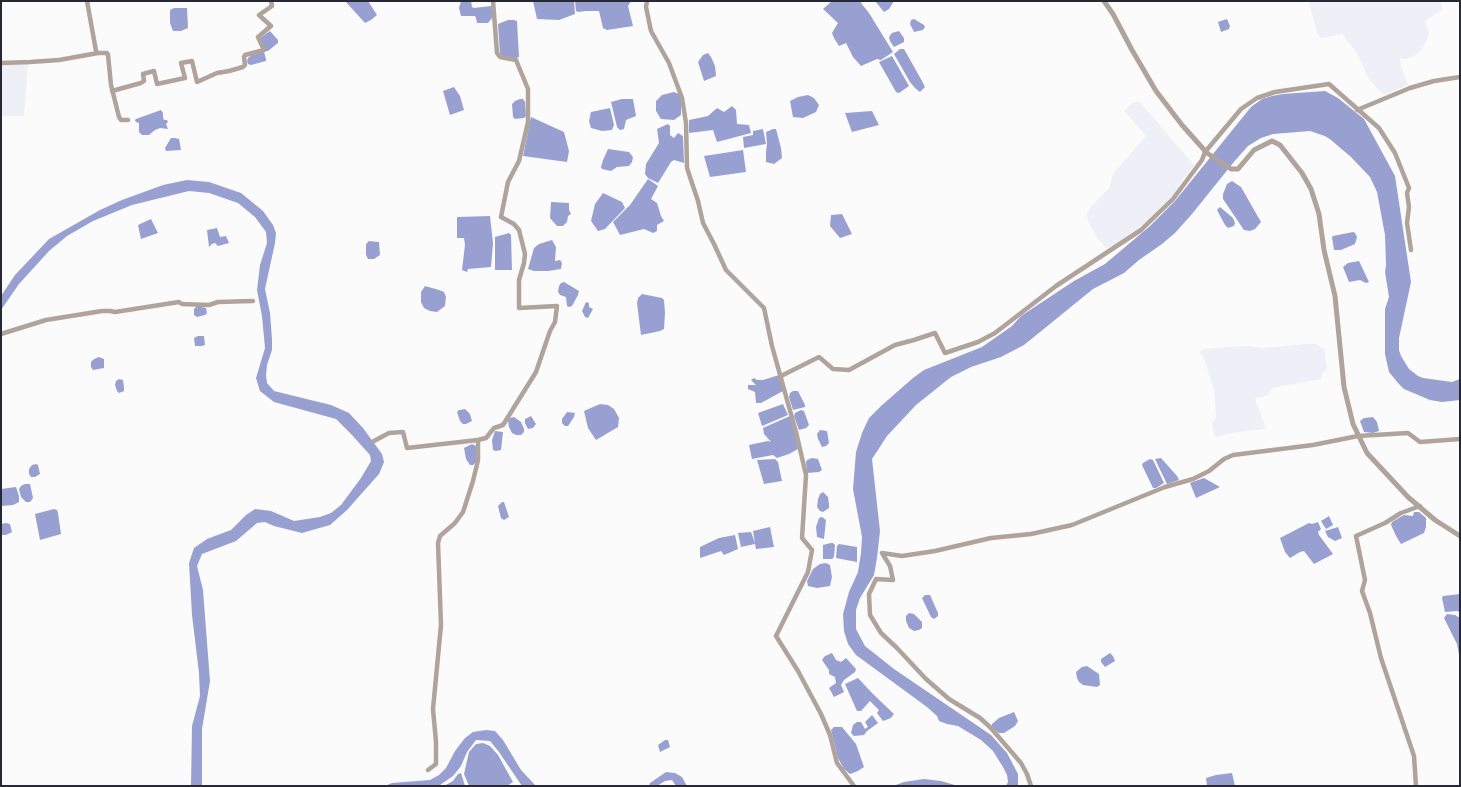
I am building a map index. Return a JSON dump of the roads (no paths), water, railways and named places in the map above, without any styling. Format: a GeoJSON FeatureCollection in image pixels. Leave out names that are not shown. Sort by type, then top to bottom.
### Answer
{"type":"FeatureCollection","features":[{"type":"Feature","properties":{"kind":"street"},"geometry":{"type":"LineString","coordinates":[[87,1],[96,51],[98,53]]}},
{"type":"Feature","properties":{"kind":"street"},"geometry":{"type":"LineString","coordinates":[[112,91],[141,83],[144,81],[144,74],[154,71],[157,84],[185,78],[181,63],[192,61],[197,82],[217,73],[242,67],[245,65],[245,55],[264,50],[258,37],[271,26],[259,15],[272,6],[271,1]]}},
{"type":"Feature","properties":{"kind":"street"},"geometry":{"type":"LineString","coordinates":[[374,441],[389,433],[403,432],[407,448],[486,438],[494,428],[503,425],[536,372],[555,322],[557,306],[519,308],[519,280],[525,254],[519,230],[514,224],[500,217],[508,182],[519,161],[528,122],[528,89],[516,60],[500,57],[497,52],[493,1]]}},
{"type":"Feature","properties":{"kind":"street"},"geometry":{"type":"LineString","coordinates":[[647,1],[646,7],[652,31],[669,62],[682,98],[686,123],[687,168],[703,223],[726,270],[764,308],[772,346],[806,475],[802,538],[812,550],[808,572],[776,636],[798,671],[821,714],[830,735],[836,763],[854,786]]}},
{"type":"Feature","properties":{"kind":"street"},"geometry":{"type":"LineString","coordinates":[[1104,1],[1156,91],[1206,152],[1230,169],[1238,169],[1254,150],[1262,144],[1272,141],[1280,145],[1302,173],[1319,214],[1324,250],[1336,296],[1344,387],[1353,424],[1358,436],[1367,453],[1408,497],[1435,520],[1460,536]]}},
{"type":"Feature","properties":{"kind":"street"},"geometry":{"type":"LineString","coordinates":[[1,63],[59,60],[107,53],[112,91],[118,117],[121,120],[128,120]]}},
{"type":"Feature","properties":{"kind":"street"},"geometry":{"type":"LineString","coordinates":[[1358,110],[1410,88],[1460,77]]}},
{"type":"Feature","properties":{"kind":"street"},"geometry":{"type":"LineString","coordinates":[[781,376],[819,357],[833,369],[849,370],[895,345],[935,333],[945,353],[978,342],[995,333],[1056,286],[1141,230],[1173,199],[1206,152],[1248,103],[1265,94],[1329,84],[1378,128],[1395,153],[1409,188],[1407,193],[1410,207],[1407,223],[1411,250]]}},
{"type":"Feature","properties":{"kind":"street"},"geometry":{"type":"LineString","coordinates":[[1,334],[46,320],[102,311],[115,312],[179,302],[182,304],[209,305],[218,302],[253,301]]}},
{"type":"Feature","properties":{"kind":"street"},"geometry":{"type":"LineString","coordinates":[[1031,786],[1021,763],[990,726],[949,698],[926,679],[880,633],[870,615],[869,594],[876,579],[893,580],[890,566],[882,553],[902,556],[935,551],[991,538],[1031,534],[1072,525],[1165,487],[1193,479],[1209,471],[1224,459],[1233,456],[1358,436],[1408,433],[1420,442],[1460,438]]}},
{"type":"Feature","properties":{"kind":"street"},"geometry":{"type":"LineString","coordinates":[[428,770],[436,764],[433,710],[441,625],[438,543],[440,536],[455,523],[463,512],[478,460],[478,440]]}},
{"type":"Feature","properties":{"kind":"street"},"geometry":{"type":"LineString","coordinates":[[1416,786],[1414,756],[1380,658],[1370,613],[1362,591],[1365,580],[1356,536],[1385,523],[1401,513],[1420,506]]}},
{"type":"Feature","properties":{"kind":"water"},"geometry":{"type":"Polygon","coordinates":[[[345,1],[368,1],[377,15],[365,23],[345,1]]]}},
{"type":"Feature","properties":{"kind":"water"},"geometry":{"type":"Polygon","coordinates":[[[461,1],[471,1],[474,8],[491,6],[493,11],[492,18],[488,23],[477,23],[475,16],[461,16],[459,8],[461,1]]]}},
{"type":"Feature","properties":{"kind":"water"},"geometry":{"type":"Polygon","coordinates":[[[533,1],[574,1],[575,14],[559,20],[537,19],[533,1]]]}},
{"type":"Feature","properties":{"kind":"water"},"geometry":{"type":"Polygon","coordinates":[[[575,1],[631,1],[628,6],[633,26],[607,30],[603,28],[599,11],[578,12],[576,11],[575,1]]]}},
{"type":"Feature","properties":{"kind":"water"},"geometry":{"type":"Polygon","coordinates":[[[832,1],[862,1],[861,3],[893,52],[881,60],[877,59],[861,66],[853,57],[846,43],[839,46],[834,38],[832,33],[838,23],[823,9],[832,1]]]}},
{"type":"Feature","properties":{"kind":"water"},"geometry":{"type":"Polygon","coordinates":[[[875,1],[894,1],[889,9],[884,12],[875,1]]]}},
{"type":"Feature","properties":{"kind":"water"},"geometry":{"type":"Polygon","coordinates":[[[174,8],[187,8],[188,28],[181,31],[173,31],[170,23],[170,10],[174,8]]]}},
{"type":"Feature","properties":{"kind":"water"},"geometry":{"type":"Polygon","coordinates":[[[914,19],[924,25],[923,30],[914,32],[910,24],[911,20],[914,19]]]}},
{"type":"Feature","properties":{"kind":"water"},"geometry":{"type":"Polygon","coordinates":[[[1227,19],[1230,26],[1229,29],[1221,32],[1218,22],[1227,19]]]}},
{"type":"Feature","properties":{"kind":"water"},"geometry":{"type":"Polygon","coordinates":[[[508,20],[517,21],[519,57],[514,59],[500,54],[498,24],[508,20]]]}},
{"type":"Feature","properties":{"kind":"water"},"geometry":{"type":"Polygon","coordinates":[[[270,31],[278,40],[278,43],[266,51],[260,38],[270,31]]]}},
{"type":"Feature","properties":{"kind":"water"},"geometry":{"type":"Polygon","coordinates":[[[899,31],[904,38],[904,42],[894,47],[889,37],[892,33],[899,31]]]}},
{"type":"Feature","properties":{"kind":"water"},"geometry":{"type":"Polygon","coordinates":[[[900,49],[904,49],[925,87],[920,92],[910,82],[894,54],[900,49]]]}},
{"type":"Feature","properties":{"kind":"water"},"geometry":{"type":"Polygon","coordinates":[[[264,52],[266,61],[248,64],[248,58],[253,54],[264,52]]]}},
{"type":"Feature","properties":{"kind":"water"},"geometry":{"type":"Polygon","coordinates":[[[708,53],[715,66],[716,76],[704,81],[698,62],[703,55],[708,53]]]}},
{"type":"Feature","properties":{"kind":"water"},"geometry":{"type":"Polygon","coordinates":[[[892,56],[909,86],[899,93],[896,92],[879,62],[892,56]]]}},
{"type":"Feature","properties":{"kind":"water"},"geometry":{"type":"Polygon","coordinates":[[[454,87],[460,96],[464,110],[450,115],[443,91],[454,87]]]}},
{"type":"Feature","properties":{"kind":"water"},"geometry":{"type":"Polygon","coordinates":[[[1325,91],[1338,98],[1364,119],[1395,176],[1411,282],[1399,338],[1401,356],[1409,369],[1423,378],[1452,382],[1460,379],[1460,400],[1442,402],[1430,400],[1404,389],[1389,372],[1385,354],[1385,309],[1389,297],[1385,272],[1385,235],[1377,192],[1370,177],[1351,157],[1325,136],[1310,131],[1273,134],[1261,138],[1248,146],[1192,214],[1162,244],[1124,273],[1093,289],[1024,345],[1001,357],[971,367],[951,377],[916,405],[887,436],[872,459],[880,531],[874,575],[860,598],[856,610],[856,629],[865,646],[894,669],[991,735],[1007,753],[1018,774],[1018,786],[1006,786],[1008,782],[1007,775],[1003,767],[993,751],[981,740],[958,726],[939,721],[937,716],[927,707],[856,655],[848,644],[844,631],[843,614],[849,592],[858,572],[861,553],[862,537],[853,489],[856,452],[862,433],[869,418],[924,370],[982,347],[1012,326],[1021,316],[1074,281],[1105,264],[1150,226],[1175,201],[1251,107],[1262,99],[1272,96],[1325,91]]]}},
{"type":"Feature","properties":{"kind":"water"},"geometry":{"type":"Polygon","coordinates":[[[674,92],[679,94],[681,99],[681,115],[674,120],[661,119],[656,111],[656,101],[662,95],[674,92]]]}},
{"type":"Feature","properties":{"kind":"water"},"geometry":{"type":"Polygon","coordinates":[[[808,95],[814,98],[819,105],[816,112],[803,118],[793,117],[790,101],[808,95]]]}},
{"type":"Feature","properties":{"kind":"water"},"geometry":{"type":"Polygon","coordinates":[[[523,99],[525,102],[526,116],[515,119],[513,117],[512,104],[523,99]]]}},
{"type":"Feature","properties":{"kind":"water"},"geometry":{"type":"Polygon","coordinates":[[[633,99],[636,116],[626,120],[624,129],[620,130],[617,127],[611,102],[633,99]]]}},
{"type":"Feature","properties":{"kind":"water"},"geometry":{"type":"Polygon","coordinates":[[[732,106],[736,110],[737,124],[749,125],[751,133],[717,142],[713,130],[689,133],[689,120],[708,116],[717,108],[724,112],[732,106]]]}},
{"type":"Feature","properties":{"kind":"water"},"geometry":{"type":"Polygon","coordinates":[[[610,108],[614,125],[612,130],[602,131],[591,128],[589,121],[591,112],[610,108]]]}},
{"type":"Feature","properties":{"kind":"water"},"geometry":{"type":"Polygon","coordinates":[[[161,110],[164,120],[168,122],[166,124],[168,129],[160,128],[149,135],[142,135],[139,132],[139,123],[135,120],[161,110]]]}},
{"type":"Feature","properties":{"kind":"water"},"geometry":{"type":"Polygon","coordinates":[[[872,111],[879,125],[852,132],[845,113],[872,111]]]}},
{"type":"Feature","properties":{"kind":"water"},"geometry":{"type":"Polygon","coordinates":[[[531,117],[564,132],[569,151],[567,162],[523,156],[531,117]]]}},
{"type":"Feature","properties":{"kind":"water"},"geometry":{"type":"Polygon","coordinates":[[[668,124],[670,126],[670,135],[674,138],[678,133],[683,136],[684,163],[674,160],[671,162],[658,183],[648,178],[645,174],[646,164],[659,143],[657,129],[668,124]]]}},
{"type":"Feature","properties":{"kind":"water"},"geometry":{"type":"Polygon","coordinates":[[[763,129],[766,144],[744,148],[743,137],[753,135],[753,131],[763,129]]]}},
{"type":"Feature","properties":{"kind":"water"},"geometry":{"type":"Polygon","coordinates":[[[776,129],[782,158],[774,164],[766,162],[766,132],[776,129]]]}},
{"type":"Feature","properties":{"kind":"water"},"geometry":{"type":"Polygon","coordinates":[[[171,138],[179,139],[181,150],[166,151],[165,148],[171,138]]]}},
{"type":"Feature","properties":{"kind":"water"},"geometry":{"type":"Polygon","coordinates":[[[608,149],[629,152],[633,157],[632,162],[629,166],[617,167],[611,171],[602,169],[603,160],[608,149]]]}},
{"type":"Feature","properties":{"kind":"water"},"geometry":{"type":"Polygon","coordinates":[[[743,150],[746,172],[710,177],[704,156],[743,150]]]}},
{"type":"Feature","properties":{"kind":"water"},"geometry":{"type":"Polygon","coordinates":[[[648,179],[658,186],[651,199],[657,203],[664,221],[657,225],[657,231],[653,233],[644,229],[620,235],[613,222],[630,205],[648,179]]]}},
{"type":"Feature","properties":{"kind":"water"},"geometry":{"type":"Polygon","coordinates":[[[187,180],[209,182],[241,193],[263,211],[273,225],[276,233],[275,243],[265,289],[270,313],[272,339],[272,350],[267,365],[267,383],[274,391],[331,405],[349,413],[363,428],[382,454],[384,462],[379,474],[347,510],[330,525],[302,533],[265,522],[257,523],[236,541],[202,554],[197,566],[203,590],[210,681],[202,729],[202,786],[191,786],[192,726],[200,696],[189,563],[194,548],[207,539],[231,530],[255,509],[271,511],[294,521],[320,517],[331,513],[341,505],[361,478],[371,461],[370,455],[336,419],[274,402],[260,391],[256,378],[265,348],[257,290],[260,265],[267,243],[266,232],[255,217],[238,203],[209,193],[189,191],[132,205],[93,221],[67,236],[49,251],[19,284],[1,310],[1,296],[15,275],[49,239],[100,210],[122,200],[163,185],[187,180]]]}},
{"type":"Feature","properties":{"kind":"water"},"geometry":{"type":"Polygon","coordinates":[[[1232,181],[1241,187],[1261,222],[1255,229],[1250,231],[1244,230],[1223,199],[1227,184],[1232,181]]]}},
{"type":"Feature","properties":{"kind":"water"},"geometry":{"type":"Polygon","coordinates":[[[603,193],[622,202],[625,208],[605,229],[598,231],[591,221],[595,204],[603,193]]]}},
{"type":"Feature","properties":{"kind":"water"},"geometry":{"type":"Polygon","coordinates":[[[551,202],[569,203],[571,214],[563,226],[557,226],[550,218],[551,202]]]}},
{"type":"Feature","properties":{"kind":"water"},"geometry":{"type":"Polygon","coordinates":[[[1220,207],[1233,218],[1234,226],[1228,228],[1225,225],[1217,210],[1220,207]]]}},
{"type":"Feature","properties":{"kind":"water"},"geometry":{"type":"Polygon","coordinates":[[[842,214],[852,234],[840,238],[830,226],[831,215],[842,214]]]}},
{"type":"Feature","properties":{"kind":"water"},"geometry":{"type":"Polygon","coordinates":[[[490,216],[493,243],[491,267],[468,269],[467,272],[462,270],[465,245],[464,238],[457,238],[457,217],[490,216]]]}},
{"type":"Feature","properties":{"kind":"water"},"geometry":{"type":"Polygon","coordinates":[[[151,219],[158,233],[141,239],[138,225],[151,219]]]}},
{"type":"Feature","properties":{"kind":"water"},"geometry":{"type":"Polygon","coordinates":[[[217,228],[220,237],[226,236],[229,243],[218,246],[215,243],[209,247],[207,230],[217,228]]]}},
{"type":"Feature","properties":{"kind":"water"},"geometry":{"type":"Polygon","coordinates":[[[1353,232],[1357,237],[1355,244],[1341,250],[1334,250],[1333,236],[1353,232]]]}},
{"type":"Feature","properties":{"kind":"water"},"geometry":{"type":"Polygon","coordinates":[[[509,233],[511,235],[512,270],[495,270],[495,237],[509,233]]]}},
{"type":"Feature","properties":{"kind":"water"},"geometry":{"type":"Polygon","coordinates":[[[552,240],[556,247],[555,261],[560,260],[562,263],[561,269],[534,271],[528,269],[534,248],[539,244],[552,240]]]}},
{"type":"Feature","properties":{"kind":"water"},"geometry":{"type":"Polygon","coordinates":[[[369,241],[379,242],[380,255],[374,259],[368,259],[366,255],[366,244],[369,241]]]}},
{"type":"Feature","properties":{"kind":"water"},"geometry":{"type":"Polygon","coordinates":[[[1359,261],[1369,282],[1366,283],[1360,280],[1349,282],[1343,267],[1348,263],[1359,261]]]}},
{"type":"Feature","properties":{"kind":"water"},"geometry":{"type":"Polygon","coordinates":[[[564,282],[579,291],[572,306],[569,307],[567,306],[566,297],[558,292],[559,286],[564,282]]]}},
{"type":"Feature","properties":{"kind":"water"},"geometry":{"type":"Polygon","coordinates":[[[425,286],[444,292],[446,297],[445,306],[437,312],[424,308],[421,302],[421,292],[425,286]]]}},
{"type":"Feature","properties":{"kind":"water"},"geometry":{"type":"Polygon","coordinates":[[[642,294],[664,300],[664,329],[641,335],[637,303],[638,298],[642,294]]]}},
{"type":"Feature","properties":{"kind":"water"},"geometry":{"type":"Polygon","coordinates":[[[586,302],[593,309],[588,318],[585,317],[582,311],[586,302]]]}},
{"type":"Feature","properties":{"kind":"water"},"geometry":{"type":"Polygon","coordinates":[[[197,306],[206,308],[207,313],[197,317],[194,315],[194,309],[197,306]]]}},
{"type":"Feature","properties":{"kind":"water"},"geometry":{"type":"Polygon","coordinates":[[[204,336],[205,345],[195,346],[194,338],[204,336]]]}},
{"type":"Feature","properties":{"kind":"water"},"geometry":{"type":"Polygon","coordinates":[[[99,357],[104,359],[104,368],[93,370],[91,362],[99,357]]]}},
{"type":"Feature","properties":{"kind":"water"},"geometry":{"type":"Polygon","coordinates":[[[779,375],[783,391],[761,403],[756,403],[755,392],[748,389],[748,385],[756,385],[751,380],[754,378],[763,380],[779,375]]]}},
{"type":"Feature","properties":{"kind":"water"},"geometry":{"type":"Polygon","coordinates":[[[119,379],[123,380],[124,391],[119,393],[115,385],[119,379]]]}},
{"type":"Feature","properties":{"kind":"water"},"geometry":{"type":"Polygon","coordinates":[[[793,391],[798,391],[805,407],[793,410],[789,397],[793,391]]]}},
{"type":"Feature","properties":{"kind":"water"},"geometry":{"type":"Polygon","coordinates":[[[600,404],[608,405],[614,409],[619,418],[618,427],[596,440],[588,428],[584,411],[600,404]]]}},
{"type":"Feature","properties":{"kind":"water"},"geometry":{"type":"Polygon","coordinates":[[[783,404],[788,415],[762,426],[758,413],[783,404]]]}},
{"type":"Feature","properties":{"kind":"water"},"geometry":{"type":"Polygon","coordinates":[[[465,409],[470,414],[472,421],[463,424],[457,412],[465,409]]]}},
{"type":"Feature","properties":{"kind":"water"},"geometry":{"type":"Polygon","coordinates":[[[801,410],[804,411],[809,425],[799,430],[794,416],[795,413],[801,410]]]}},
{"type":"Feature","properties":{"kind":"water"},"geometry":{"type":"Polygon","coordinates":[[[567,412],[575,413],[568,426],[565,426],[562,423],[562,419],[567,412]]]}},
{"type":"Feature","properties":{"kind":"water"},"geometry":{"type":"Polygon","coordinates":[[[531,416],[536,424],[533,428],[528,429],[525,419],[531,416]]]}},
{"type":"Feature","properties":{"kind":"water"},"geometry":{"type":"Polygon","coordinates":[[[790,416],[798,449],[777,458],[773,455],[752,459],[749,445],[771,442],[764,434],[763,428],[790,416]]]}},
{"type":"Feature","properties":{"kind":"water"},"geometry":{"type":"Polygon","coordinates":[[[514,417],[521,422],[524,429],[521,435],[512,433],[509,427],[508,421],[514,417]]]}},
{"type":"Feature","properties":{"kind":"water"},"geometry":{"type":"Polygon","coordinates":[[[1373,417],[1377,422],[1379,431],[1373,433],[1364,432],[1360,421],[1364,418],[1373,417]]]}},
{"type":"Feature","properties":{"kind":"water"},"geometry":{"type":"Polygon","coordinates":[[[820,430],[827,431],[829,443],[822,447],[817,434],[820,430]]]}},
{"type":"Feature","properties":{"kind":"water"},"geometry":{"type":"Polygon","coordinates":[[[495,431],[503,432],[501,450],[496,451],[493,450],[492,440],[495,431]]]}},
{"type":"Feature","properties":{"kind":"water"},"geometry":{"type":"Polygon","coordinates":[[[472,444],[476,446],[476,462],[470,465],[466,459],[464,448],[472,444]]]}},
{"type":"Feature","properties":{"kind":"water"},"geometry":{"type":"Polygon","coordinates":[[[812,458],[818,459],[822,470],[807,473],[806,462],[812,458]]]}},
{"type":"Feature","properties":{"kind":"water"},"geometry":{"type":"Polygon","coordinates":[[[1161,458],[1179,480],[1167,484],[1155,459],[1161,458]]]}},
{"type":"Feature","properties":{"kind":"water"},"geometry":{"type":"Polygon","coordinates":[[[775,459],[778,462],[782,481],[764,484],[757,460],[775,459]]]}},
{"type":"Feature","properties":{"kind":"water"},"geometry":{"type":"Polygon","coordinates":[[[1150,459],[1153,460],[1164,483],[1156,488],[1153,488],[1142,465],[1150,459]]]}},
{"type":"Feature","properties":{"kind":"water"},"geometry":{"type":"Polygon","coordinates":[[[36,464],[40,474],[31,477],[29,469],[32,465],[36,464]]]}},
{"type":"Feature","properties":{"kind":"water"},"geometry":{"type":"Polygon","coordinates":[[[1204,478],[1220,487],[1196,498],[1190,483],[1204,478]]]}},
{"type":"Feature","properties":{"kind":"water"},"geometry":{"type":"Polygon","coordinates":[[[25,484],[30,484],[33,498],[30,502],[26,502],[21,497],[19,489],[25,484]]]}},
{"type":"Feature","properties":{"kind":"water"},"geometry":{"type":"Polygon","coordinates":[[[16,487],[19,502],[13,505],[1,506],[1,489],[16,487]]]}},
{"type":"Feature","properties":{"kind":"water"},"geometry":{"type":"Polygon","coordinates":[[[823,492],[828,497],[829,508],[823,512],[817,507],[820,494],[823,492]]]}},
{"type":"Feature","properties":{"kind":"water"},"geometry":{"type":"Polygon","coordinates":[[[504,502],[509,517],[504,520],[501,518],[498,506],[504,502]]]}},
{"type":"Feature","properties":{"kind":"water"},"geometry":{"type":"Polygon","coordinates":[[[54,509],[58,513],[61,534],[40,540],[35,514],[54,509]]]}},
{"type":"Feature","properties":{"kind":"water"},"geometry":{"type":"Polygon","coordinates":[[[1414,512],[1419,512],[1426,518],[1424,533],[1401,544],[1391,525],[1392,522],[1404,515],[1413,516],[1414,512]]]}},
{"type":"Feature","properties":{"kind":"water"},"geometry":{"type":"Polygon","coordinates":[[[1329,516],[1333,525],[1326,529],[1321,521],[1329,516]]]}},
{"type":"Feature","properties":{"kind":"water"},"geometry":{"type":"Polygon","coordinates":[[[822,517],[826,520],[824,539],[817,537],[816,527],[819,518],[822,517]]]}},
{"type":"Feature","properties":{"kind":"water"},"geometry":{"type":"Polygon","coordinates":[[[1318,522],[1321,529],[1318,532],[1319,535],[1333,554],[1314,564],[1304,551],[1290,558],[1285,552],[1280,538],[1309,523],[1318,522]]]}},
{"type":"Feature","properties":{"kind":"water"},"geometry":{"type":"Polygon","coordinates":[[[1,524],[10,524],[12,532],[1,535],[1,524]]]}},
{"type":"Feature","properties":{"kind":"water"},"geometry":{"type":"Polygon","coordinates":[[[770,527],[774,547],[756,549],[755,544],[741,547],[738,533],[751,532],[755,543],[753,531],[770,527]]]}},
{"type":"Feature","properties":{"kind":"water"},"geometry":{"type":"Polygon","coordinates":[[[1338,527],[1342,538],[1335,541],[1328,537],[1325,531],[1338,527]]]}},
{"type":"Feature","properties":{"kind":"water"},"geometry":{"type":"Polygon","coordinates":[[[735,535],[738,549],[724,555],[721,551],[700,558],[700,547],[719,538],[735,535]]]}},
{"type":"Feature","properties":{"kind":"water"},"geometry":{"type":"Polygon","coordinates":[[[831,543],[835,545],[834,557],[832,559],[823,559],[823,545],[831,543]]]}},
{"type":"Feature","properties":{"kind":"water"},"geometry":{"type":"Polygon","coordinates":[[[839,544],[857,547],[857,562],[836,558],[837,546],[839,544]]]}},
{"type":"Feature","properties":{"kind":"water"},"geometry":{"type":"Polygon","coordinates":[[[826,563],[830,565],[832,577],[830,586],[817,588],[808,586],[807,581],[813,569],[820,564],[826,563]]]}},
{"type":"Feature","properties":{"kind":"water"},"geometry":{"type":"Polygon","coordinates":[[[1460,594],[1460,612],[1445,612],[1443,596],[1460,594]]]}},
{"type":"Feature","properties":{"kind":"water"},"geometry":{"type":"Polygon","coordinates":[[[925,595],[930,595],[938,613],[938,616],[934,619],[931,617],[922,598],[925,595]]]}},
{"type":"Feature","properties":{"kind":"water"},"geometry":{"type":"Polygon","coordinates":[[[909,613],[914,614],[922,622],[922,628],[914,631],[909,628],[906,616],[909,613]]]}},
{"type":"Feature","properties":{"kind":"water"},"geometry":{"type":"Polygon","coordinates":[[[1447,614],[1460,618],[1460,660],[1457,644],[1444,618],[1447,614]]]}},
{"type":"Feature","properties":{"kind":"water"},"geometry":{"type":"Polygon","coordinates":[[[832,653],[836,660],[841,662],[846,658],[856,669],[841,685],[844,692],[834,697],[829,688],[836,683],[835,677],[829,674],[829,670],[822,660],[825,656],[832,653]]]}},
{"type":"Feature","properties":{"kind":"water"},"geometry":{"type":"Polygon","coordinates":[[[1110,653],[1115,661],[1105,667],[1101,659],[1110,653]]]}},
{"type":"Feature","properties":{"kind":"water"},"geometry":{"type":"Polygon","coordinates":[[[1087,666],[1099,674],[1100,685],[1097,687],[1083,685],[1077,678],[1076,672],[1082,667],[1087,666]]]}},
{"type":"Feature","properties":{"kind":"water"},"geometry":{"type":"Polygon","coordinates":[[[858,678],[894,714],[891,718],[883,721],[877,713],[879,710],[870,701],[861,711],[857,711],[845,684],[858,678]]]}},
{"type":"Feature","properties":{"kind":"water"},"geometry":{"type":"Polygon","coordinates":[[[1014,712],[1018,721],[1015,726],[1004,733],[999,733],[992,727],[992,724],[999,718],[1014,712]]]}},
{"type":"Feature","properties":{"kind":"water"},"geometry":{"type":"Polygon","coordinates":[[[872,715],[878,723],[864,735],[854,736],[851,733],[853,725],[857,722],[861,722],[865,729],[868,727],[865,722],[872,715]]]}},
{"type":"Feature","properties":{"kind":"water"},"geometry":{"type":"Polygon","coordinates":[[[834,727],[842,727],[856,744],[864,767],[858,771],[850,774],[844,769],[838,758],[831,730],[834,727]]]}},
{"type":"Feature","properties":{"kind":"water"},"geometry":{"type":"Polygon","coordinates":[[[495,731],[503,740],[521,770],[536,786],[522,786],[490,741],[476,740],[453,776],[440,785],[385,786],[392,783],[430,780],[446,768],[465,738],[473,732],[495,731]]]}},
{"type":"Feature","properties":{"kind":"water"},"geometry":{"type":"Polygon","coordinates":[[[668,740],[670,747],[660,752],[658,745],[668,740]]]}},
{"type":"Feature","properties":{"kind":"water"},"geometry":{"type":"Polygon","coordinates":[[[483,743],[490,746],[498,755],[513,782],[507,786],[469,786],[464,774],[469,752],[476,744],[483,743]]]}},
{"type":"Feature","properties":{"kind":"water"},"geometry":{"type":"Polygon","coordinates":[[[666,772],[675,773],[682,777],[687,786],[676,786],[672,780],[665,781],[657,786],[649,786],[650,783],[666,772]]]}},
{"type":"Feature","properties":{"kind":"water"},"geometry":{"type":"Polygon","coordinates":[[[461,773],[465,786],[444,786],[453,781],[461,773]]]}},
{"type":"Feature","properties":{"kind":"water"},"geometry":{"type":"Polygon","coordinates":[[[1232,773],[1235,786],[1207,786],[1206,778],[1232,773]]]}},
{"type":"Feature","properties":{"kind":"water"},"geometry":{"type":"Polygon","coordinates":[[[924,779],[941,781],[958,786],[893,786],[924,779]]]}}]}
